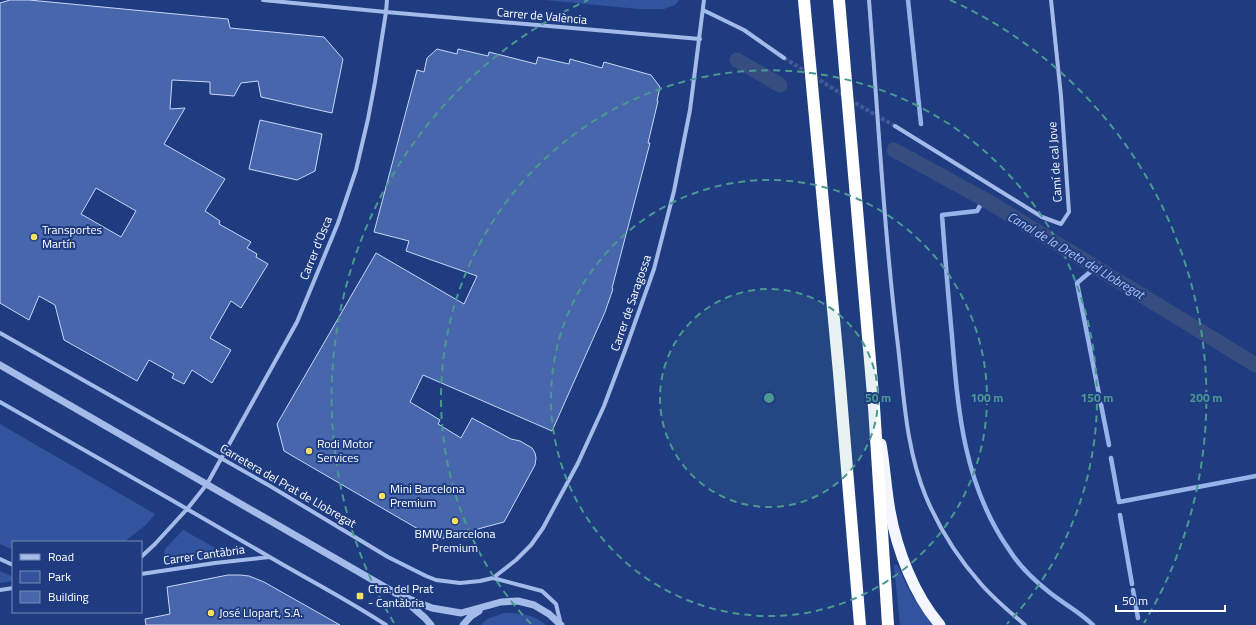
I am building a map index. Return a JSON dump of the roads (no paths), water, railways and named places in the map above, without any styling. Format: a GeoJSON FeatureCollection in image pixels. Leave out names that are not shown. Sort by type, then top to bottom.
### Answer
{"type":"FeatureCollection","features":[{"type":"Feature","properties":{"kind":"highway"},"geometry":{"type":"LineString","coordinates":[[804,0],[839,365],[859,625]]}},
{"type":"Feature","properties":{"kind":"highway"},"geometry":{"type":"LineString","coordinates":[[838,0],[874,406],[888,625]]}},
{"type":"Feature","properties":{"kind":"highway"},"geometry":{"type":"LineString","coordinates":[[874,406],[890,511],[902,557],[920,597],[940,625]]}},
{"type":"Feature","properties":{"kind":"street","name":"Carrer de València"},"geometry":{"type":"LineString","coordinates":[[263,0],[700,39]]}},
{"type":"Feature","properties":{"kind":"street","name":"Carrer d'Osca"},"geometry":{"type":"LineString","coordinates":[[142,556],[188,508],[207,484],[297,322],[338,223],[356,170],[368,119],[387,0]]}},
{"type":"Feature","properties":{"kind":"street","name":"Carrer de Saragossa"},"geometry":{"type":"LineString","coordinates":[[493,578],[516,560],[531,545],[543,528],[578,463],[607,400],[654,269],[674,191],[690,110],[704,0]]}},
{"type":"Feature","properties":{"kind":"street"},"geometry":{"type":"LineString","coordinates":[[869,0],[891,290],[908,436],[915,467],[926,497],[961,560],[981,584],[1025,625]]}},
{"type":"Feature","properties":{"kind":"street","name":"Camí de cal Jove"},"geometry":{"type":"LineString","coordinates":[[895,126],[1042,217],[1062,224],[1069,212],[1062,110],[1051,0]]}},
{"type":"Feature","properties":{"kind":"street"},"geometry":{"type":"LineString","coordinates":[[703,10],[744,30],[784,58]]}},
{"type":"Feature","properties":{"kind":"street","name":"Carretera del Prat de Llobregat"},"geometry":{"type":"LineString","coordinates":[[0,333],[221,458],[388,556],[426,576],[436,580],[460,583],[493,578],[542,591],[556,604],[561,625]]}},
{"type":"Feature","properties":{"kind":"street"},"geometry":{"type":"LineString","coordinates":[[0,365],[397,594],[432,608],[461,613],[501,602],[518,601],[534,605],[549,614],[561,625]]}},
{"type":"Feature","properties":{"kind":"street"},"geometry":{"type":"LineString","coordinates":[[0,402],[188,508],[386,625]]}},
{"type":"Feature","properties":{"kind":"street","name":"Carrer Cantàbria"},"geometry":{"type":"LineString","coordinates":[[142,574],[269,557]]}},
{"type":"Feature","properties":{"kind":"street"},"geometry":{"type":"LineString","coordinates":[[0,559],[12,565]]}},
{"type":"Feature","properties":{"kind":"street"},"geometry":{"type":"LineString","coordinates":[[0,590],[12,588]]}},
{"type":"Feature","properties":{"kind":"street"},"geometry":{"type":"LineString","coordinates":[[397,594],[425,618],[430,625]]}},
{"type":"Feature","properties":{"kind":"street"},"geometry":{"type":"LineString","coordinates":[[463,625],[471,616],[485,607]]}},
{"type":"Feature","properties":{"kind":"waterway"},"geometry":{"type":"LineString","coordinates":[[908,0],[921,124]]}},
{"type":"Feature","properties":{"kind":"waterway","name":"Canal de la Dreta del Llobregat"},"geometry":{"type":"LineString","coordinates":[[737,60],[780,85]]}},
{"type":"Feature","properties":{"kind":"waterway","name":"Canal de la Dreta del Llobregat"},"geometry":{"type":"LineString","coordinates":[[894,150],[984,199],[1256,365]]}},
{"type":"Feature","properties":{"kind":"waterway","name":"Canal de la Dreta del Llobregat"},"geometry":{"type":"LineString","coordinates":[[913,160],[914,155]]}},
{"type":"Feature","properties":{"kind":"waterway"},"geometry":{"type":"LineString","coordinates":[[984,199],[977,211],[942,215],[957,393],[966,448],[982,501],[1014,557],[1038,583],[1093,625]]}},
{"type":"Feature","properties":{"kind":"waterway"},"geometry":{"type":"LineString","coordinates":[[1096,267],[1077,283],[1109,445]]}},
{"type":"Feature","properties":{"kind":"waterway"},"geometry":{"type":"LineString","coordinates":[[1111,458],[1119,502],[1256,476]]}},
{"type":"Feature","properties":{"kind":"waterway"},"geometry":{"type":"LineString","coordinates":[[1120,515],[1132,584]]}},
{"type":"Feature","properties":{"kind":"waterway"},"geometry":{"type":"LineString","coordinates":[[1133,590],[1138,618]]}},
{"type":"Feature","properties":{"kind":"tunnel"},"geometry":{"type":"LineString","coordinates":[[784,58],[845,96]]}},
{"type":"Feature","properties":{"kind":"tunnel"},"geometry":{"type":"LineString","coordinates":[[850,100],[895,126]]}},
{"type":"Feature","properties":{"kind":"place","name":"Transportes Martín"},"geometry":{"type":"Point","coordinates":[34,237]}},
{"type":"Feature","properties":{"kind":"place","name":"Rodi Motor Services"},"geometry":{"type":"Point","coordinates":[309,451]}},
{"type":"Feature","properties":{"kind":"place","name":"Mini Barcelona Premium"},"geometry":{"type":"Point","coordinates":[382,496]}},
{"type":"Feature","properties":{"kind":"place","name":"BMW Barcelona Premium"},"geometry":{"type":"Point","coordinates":[455,521]}},
{"type":"Feature","properties":{"kind":"place","name":"Ctra. del Prat - Cantàbria"},"geometry":{"type":"Point","coordinates":[360,596]}},
{"type":"Feature","properties":{"kind":"place","name":"José Llopart, S.A."},"geometry":{"type":"Point","coordinates":[211,613]}}]}
